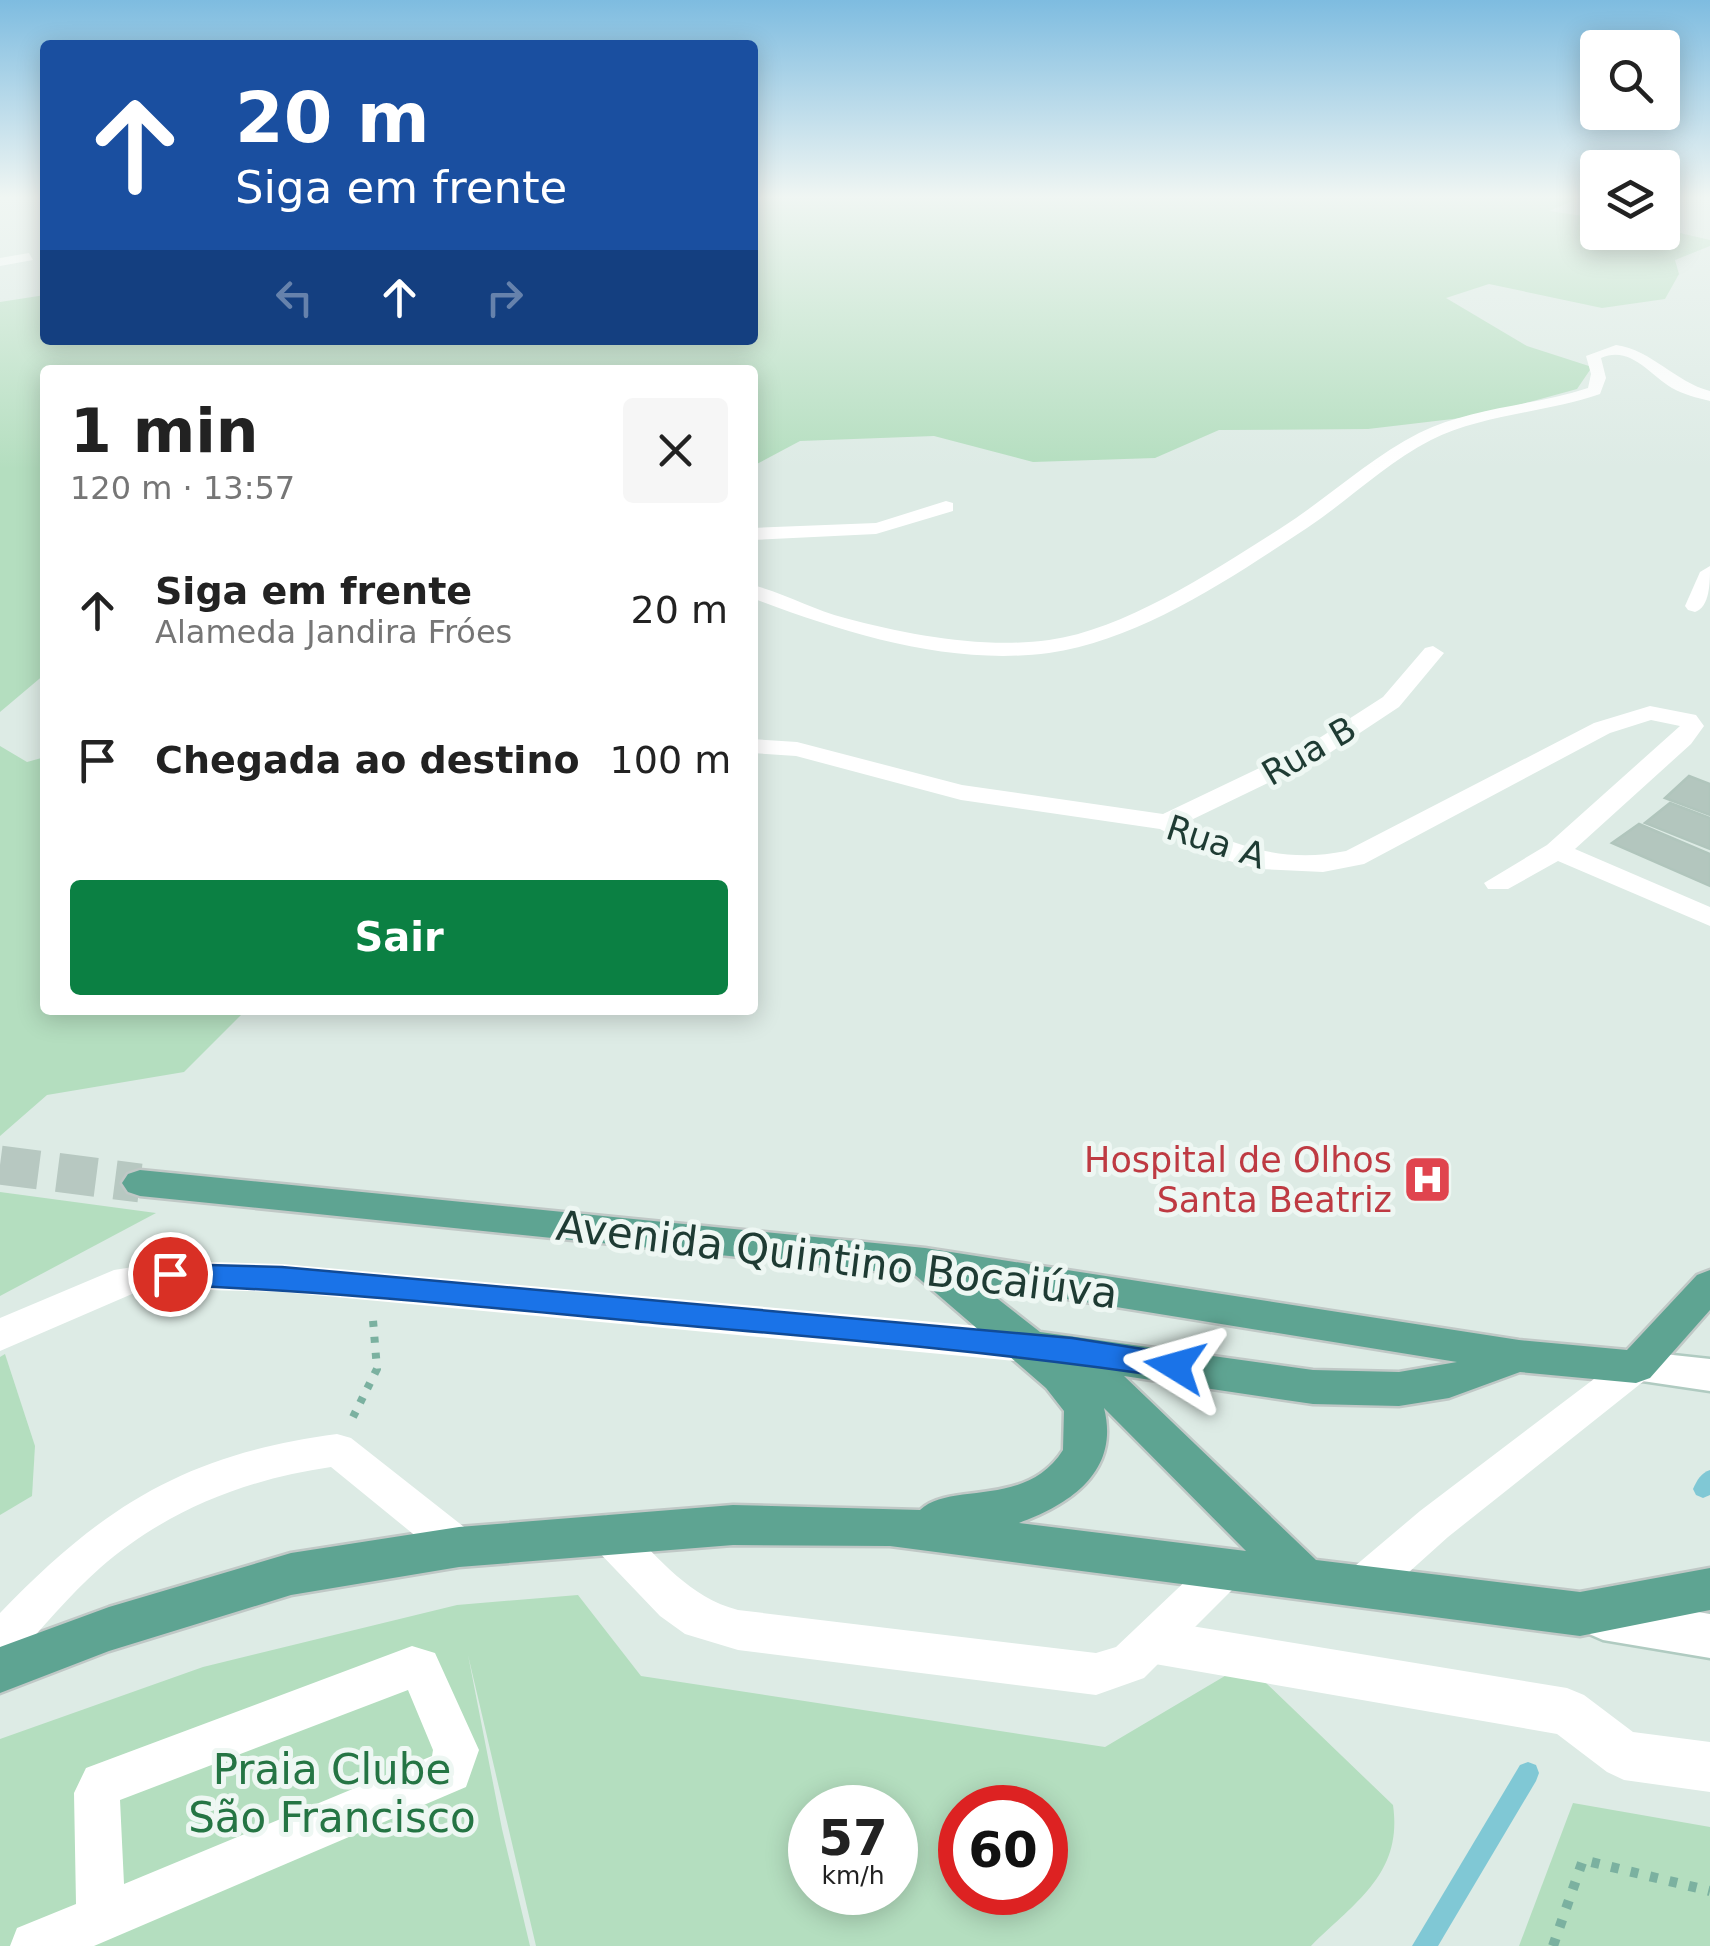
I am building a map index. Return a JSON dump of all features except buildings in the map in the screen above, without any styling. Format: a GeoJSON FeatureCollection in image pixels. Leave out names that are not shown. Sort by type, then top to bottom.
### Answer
{"type":"FeatureCollection","features":[{"type":"Feature","properties":{"kind":"main road","name":"Avenida Quintino Bocaiúva"},"geometry":{"type":"LineString","coordinates":[[140,1183],[925,1262],[1519,1356],[1636,1367]]}},
{"type":"Feature","properties":{"kind":"main road"},"geometry":{"type":"LineString","coordinates":[[890,1526],[984,1515],[1030,1502],[1056,1486],[1072,1468],[1088,1434],[1079,1396],[925,1262]]}},
{"type":"Feature","properties":{"kind":"main road"},"geometry":{"type":"LineString","coordinates":[[1636,1367],[1710,1284]]}},
{"type":"Feature","properties":{"kind":"main road"},"geometry":{"type":"LineString","coordinates":[[1025,1346],[1312,1387],[1399,1389],[1449,1382],[1519,1356]]}},
{"type":"Feature","properties":{"kind":"main road"},"geometry":{"type":"LineString","coordinates":[[1072,1350],[1304,1577]]}},
{"type":"Feature","properties":{"kind":"main road"},"geometry":{"type":"LineString","coordinates":[[0,1670],[109,1630],[291,1574],[459,1547],[733,1525],[890,1526],[1580,1614],[1710,1589]]}},
{"type":"Feature","properties":{"kind":"street"},"geometry":{"type":"LineString","coordinates":[[758,593],[825,619],[888,632],[1000,647],[1044,648],[1070,643],[1168,602],[1217,576],[1424,438],[1484,416],[1594,391],[1598,385],[1598,366],[1593,356],[1603,350],[1635,352],[1672,382],[1710,396]]}},
{"type":"Feature","properties":{"kind":"street"},"geometry":{"type":"LineString","coordinates":[[758,534],[858,532],[899,525],[946,508]]}},
{"type":"Feature","properties":{"kind":"street","name":"Rua B"},"geometry":{"type":"LineString","coordinates":[[1166,822],[1320,750],[1391,702],[1433,653]]}},
{"type":"Feature","properties":{"kind":"street","name":"Rua A"},"geometry":{"type":"LineString","coordinates":[[758,746],[796,749],[961,792],[1166,822],[1220,850],[1259,861],[1323,864],[1354,858],[1602,728],[1662,713],[1688,720],[1692,726],[1682,738],[1557,850]]}},
{"type":"Feature","properties":{"kind":"street"},"geometry":{"type":"LineString","coordinates":[[1498,883],[1557,850],[1710,917]]}},
{"type":"Feature","properties":{"kind":"street"},"geometry":{"type":"LineString","coordinates":[[0,1335],[127,1280],[170,1274],[282,1278],[1025,1346]]}},
{"type":"Feature","properties":{"kind":"street","name":"Avenida Quintino Bocaiúva"},"geometry":{"type":"LineString","coordinates":[[1636,1367],[1710,1375]]}},
{"type":"Feature","properties":{"kind":"street"},"geometry":{"type":"LineString","coordinates":[[1580,1614],[1710,1636]]}},
{"type":"Feature","properties":{"kind":"street"},"geometry":{"type":"LineString","coordinates":[[1155,1642],[1567,1712],[1624,1755],[1710,1767]]}},
{"type":"Feature","properties":{"kind":"lane"},"geometry":{"type":"LineString","coordinates":[[1364,1585],[1434,1524],[1636,1367]]}},
{"type":"Feature","properties":{"kind":"lane"},"geometry":{"type":"LineString","coordinates":[[0,1643],[95,1547],[145,1512],[232,1472],[281,1456],[338,1450],[459,1547]]}},
{"type":"Feature","properties":{"kind":"lane"},"geometry":{"type":"LineString","coordinates":[[606,1533],[676,1602],[700,1620],[738,1630],[1096,1674],[1129,1664],[1227,1568]]}},
{"type":"Feature","properties":{"kind":"lane"},"geometry":{"type":"LineString","coordinates":[[36,1946],[450,1771],[456,1750],[420,1668],[412,1666],[102,1784],[97,1793],[101,1917]]}},
{"type":"Feature","properties":{"kind":"path"},"geometry":{"type":"LineString","coordinates":[[338,1450],[377,1369],[370,1287]]}},
{"type":"Feature","properties":{"kind":"path"},"geometry":{"type":"LineString","coordinates":[[1554,1946],[1583,1860],[1710,1890]]}},
{"type":"Feature","properties":{"kind":"green space"},"geometry":{"type":"Polygon","coordinates":[[[758,288],[1477,288],[1446,298],[1527,346],[1592,367],[1577,389],[1478,416],[1368,429],[1219,430],[1155,458],[1033,462],[934,436],[800,441],[758,463],[758,365],[40,365],[40,678],[0,712],[0,302],[40,296],[40,345],[758,345],[758,288]]]}},
{"type":"Feature","properties":{"kind":"green space"},"geometry":{"type":"Polygon","coordinates":[[[1507,288],[1671,288],[1665,299],[1602,308],[1507,288]]]}},
{"type":"Feature","properties":{"kind":"green space"},"geometry":{"type":"Polygon","coordinates":[[[0,746],[27,762],[40,758],[40,1015],[241,1015],[184,1072],[47,1095],[0,1136],[0,746]]]}},
{"type":"Feature","properties":{"kind":"green space"},"geometry":{"type":"Polygon","coordinates":[[[0,1192],[156,1213],[0,1296],[0,1192]]]}},
{"type":"Feature","properties":{"kind":"green space"},"geometry":{"type":"Polygon","coordinates":[[[5,1354],[35,1446],[32,1496],[0,1515],[0,1357],[5,1354]]]}},
{"type":"Feature","properties":{"kind":"green space","name":"Praia Clube São Francisco"},"geometry":{"type":"Polygon","coordinates":[[[578,1595],[641,1676],[1105,1747],[1235,1670],[1266,1683],[1393,1805],[1391,1850],[1372,1885],[1311,1946],[536,1946],[468,1655],[502,1829],[530,1946],[0,1946],[0,1739],[203,1667],[457,1605],[578,1595]]]}},
{"type":"Feature","properties":{"kind":"green space"},"geometry":{"type":"Polygon","coordinates":[[[1573,1803],[1710,1827],[1710,1946],[1519,1946],[1573,1803]]]}},
{"type":"Feature","properties":{"kind":"waterway"},"geometry":{"type":"LineString","coordinates":[[1703,1489],[1710,1478]]}},
{"type":"Feature","properties":{"kind":"waterway"},"geometry":{"type":"LineString","coordinates":[[1424,1946],[1528,1773]]}},
{"type":"Feature","properties":{"kind":"tunnel"},"geometry":{"type":"LineString","coordinates":[[0,1165],[140,1183]]}},
{"type":"Feature","properties":{"kind":"place","name":"Hospital de Olhos Santa Beatriz"},"geometry":{"type":"Point","coordinates":[1427,1180]}},
{"type":"Feature","properties":{"kind":"route"},"geometry":{"type":"LineString","coordinates":[[170,1274],[282,1278],[882,1332],[1072,1350],[1175,1366]]}}]}
